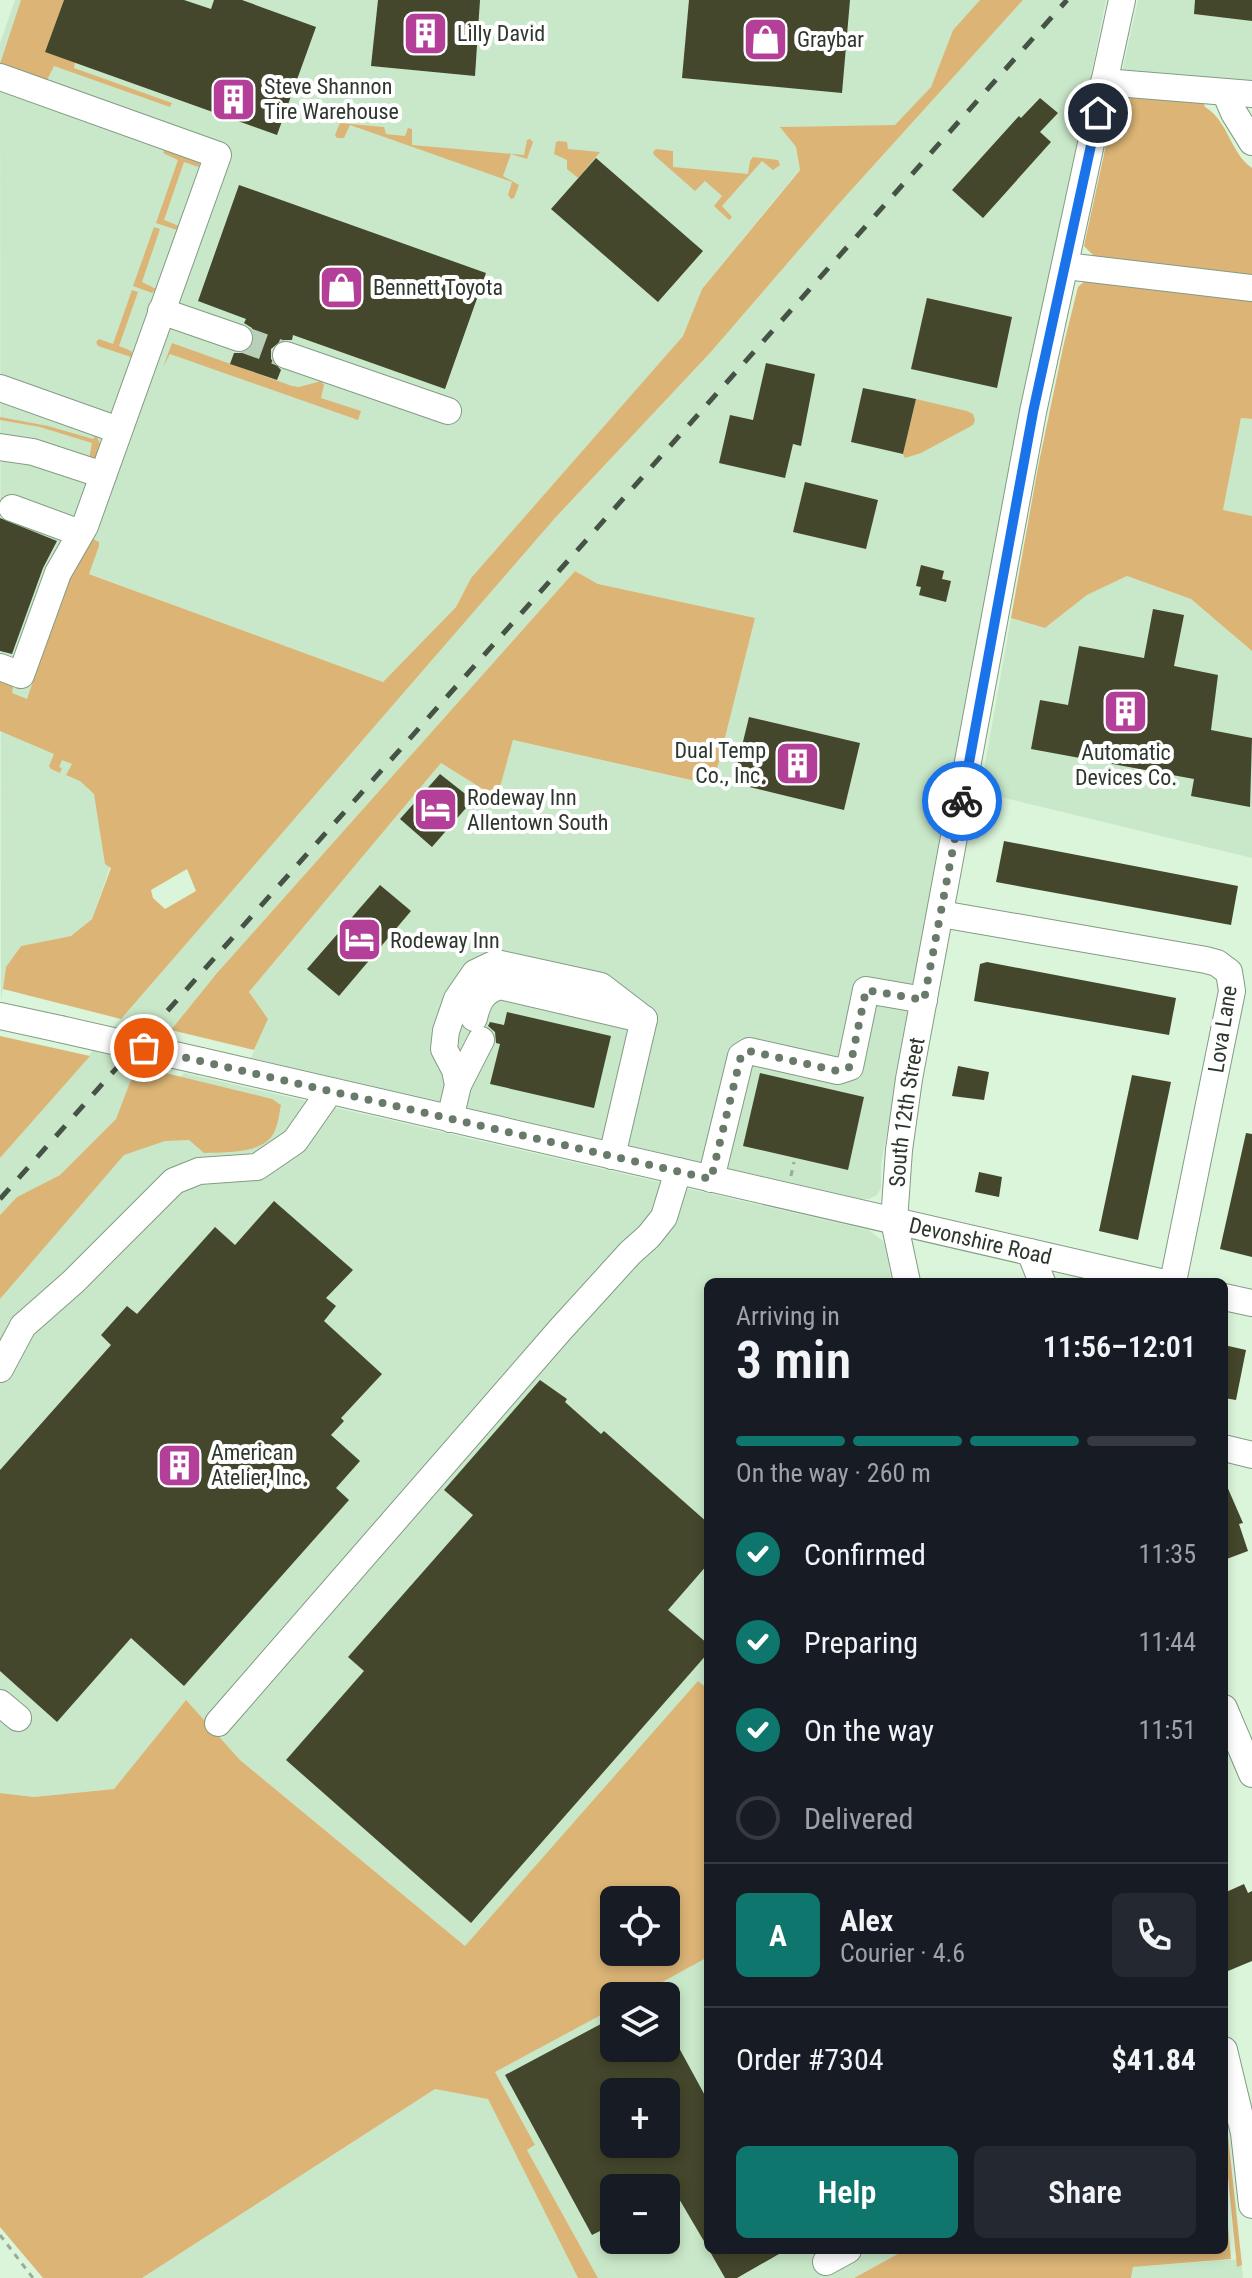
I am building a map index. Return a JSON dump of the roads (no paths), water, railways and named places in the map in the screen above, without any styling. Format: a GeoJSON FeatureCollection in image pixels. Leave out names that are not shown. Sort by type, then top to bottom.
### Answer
{"type":"FeatureCollection","features":[{"type":"Feature","properties":{"kind":"street","name":"South 12th Street"},"geometry":{"type":"LineString","coordinates":[[906,1278],[894,1221],[899,1150],[924,1000],[1033,412],[1122,0]]}},
{"type":"Feature","properties":{"kind":"street"},"geometry":{"type":"LineString","coordinates":[[0,77],[218,155],[85,526],[58,573],[21,675],[0,667]]}},
{"type":"Feature","properties":{"kind":"street"},"geometry":{"type":"LineString","coordinates":[[1104,82],[1252,94]]}},
{"type":"Feature","properties":{"kind":"street"},"geometry":{"type":"LineString","coordinates":[[1225,92],[1252,142]]}},
{"type":"Feature","properties":{"kind":"street"},"geometry":{"type":"LineString","coordinates":[[1066,266],[1252,288]]}},
{"type":"Feature","properties":{"kind":"street"},"geometry":{"type":"LineString","coordinates":[[161,311],[239,338]]}},
{"type":"Feature","properties":{"kind":"street"},"geometry":{"type":"LineString","coordinates":[[286,355],[448,411]]}},
{"type":"Feature","properties":{"kind":"street"},"geometry":{"type":"LineString","coordinates":[[0,379],[61,409]]}},
{"type":"Feature","properties":{"kind":"street"},"geometry":{"type":"LineString","coordinates":[[0,388],[118,430]]}},
{"type":"Feature","properties":{"kind":"street"},"geometry":{"type":"LineString","coordinates":[[0,400],[61,409]]}},
{"type":"Feature","properties":{"kind":"street"},"geometry":{"type":"LineString","coordinates":[[0,447],[33,452],[103,475]]}},
{"type":"Feature","properties":{"kind":"street"},"geometry":{"type":"LineString","coordinates":[[12,508],[80,533]]}},
{"type":"Feature","properties":{"kind":"street","name":"Lova Lane"},"geometry":{"type":"LineString","coordinates":[[941,914],[1206,960],[1217,963],[1229,972],[1232,991],[1174,1278]]}},
{"type":"Feature","properties":{"kind":"street"},"geometry":{"type":"LineString","coordinates":[[458,1085],[455,1070],[444,1049],[451,1015],[465,984],[475,973],[496,963],[601,986],[644,1019]]}},
{"type":"Feature","properties":{"kind":"street"},"geometry":{"type":"LineString","coordinates":[[450,1119],[471,1027],[481,996],[491,989],[500,986],[644,1019]]}},
{"type":"Feature","properties":{"kind":"street"},"geometry":{"type":"LineString","coordinates":[[711,1179],[741,1056],[749,1051],[838,1071],[850,1067],[866,990],[924,1000]]}},
{"type":"Feature","properties":{"kind":"street","name":"Devonshire Road"},"geometry":{"type":"LineString","coordinates":[[0,1016],[1143,1278]]}},
{"type":"Feature","properties":{"kind":"street"},"geometry":{"type":"LineString","coordinates":[[612,1156],[644,1019]]}},
{"type":"Feature","properties":{"kind":"street"},"geometry":{"type":"LineString","coordinates":[[0,1369],[23,1326],[73,1282],[174,1181],[199,1171],[257,1167],[295,1141],[330,1091]]}},
{"type":"Feature","properties":{"kind":"street"},"geometry":{"type":"LineString","coordinates":[[218,1723],[560,1330],[649,1236],[664,1217],[678,1171]]}},
{"type":"Feature","properties":{"kind":"street"},"geometry":{"type":"LineString","coordinates":[[1030,1252],[1040,1278]]}},
{"type":"Feature","properties":{"kind":"street"},"geometry":{"type":"LineString","coordinates":[[1228,1298],[1252,1303]]}},
{"type":"Feature","properties":{"kind":"street"},"geometry":{"type":"LineString","coordinates":[[1228,1449],[1252,1455]]}},
{"type":"Feature","properties":{"kind":"street"},"geometry":{"type":"LineString","coordinates":[[1232,1714],[1252,1774]]}},
{"type":"Feature","properties":{"kind":"street"},"geometry":{"type":"LineString","coordinates":[[1228,2064],[1250,2162],[1252,2205]]}},
{"type":"Feature","properties":{"kind":"tunnel"},"geometry":{"type":"LineString","coordinates":[[239,338],[286,355]]}},
{"type":"Feature","properties":{"kind":"railway"},"geometry":{"type":"LineString","coordinates":[[0,1199],[1067,0]]}},
{"type":"Feature","properties":{"kind":"place","name":"Lilly David"},"geometry":{"type":"Point","coordinates":[426,33]}},
{"type":"Feature","properties":{"kind":"place","name":"Graybar"},"geometry":{"type":"Point","coordinates":[766,39]}},
{"type":"Feature","properties":{"kind":"place","name":"Steve Shannon Tire Warehouse"},"geometry":{"type":"Point","coordinates":[233,99]}},
{"type":"Feature","properties":{"kind":"place","name":"Bennett Toyota"},"geometry":{"type":"Point","coordinates":[342,287]}},
{"type":"Feature","properties":{"kind":"place","name":"Automatic Devices Co."},"geometry":{"type":"Point","coordinates":[1126,711]}},
{"type":"Feature","properties":{"kind":"place","name":"Dual Temp Co., Inc."},"geometry":{"type":"Point","coordinates":[797,763]}},
{"type":"Feature","properties":{"kind":"place","name":"Rodeway Inn Allentown South"},"geometry":{"type":"Point","coordinates":[436,810]}},
{"type":"Feature","properties":{"kind":"place","name":"Rodeway Inn"},"geometry":{"type":"Point","coordinates":[359,940]}},
{"type":"Feature","properties":{"kind":"place","name":"American Atelier, Inc."},"geometry":{"type":"Point","coordinates":[180,1465]}}]}
